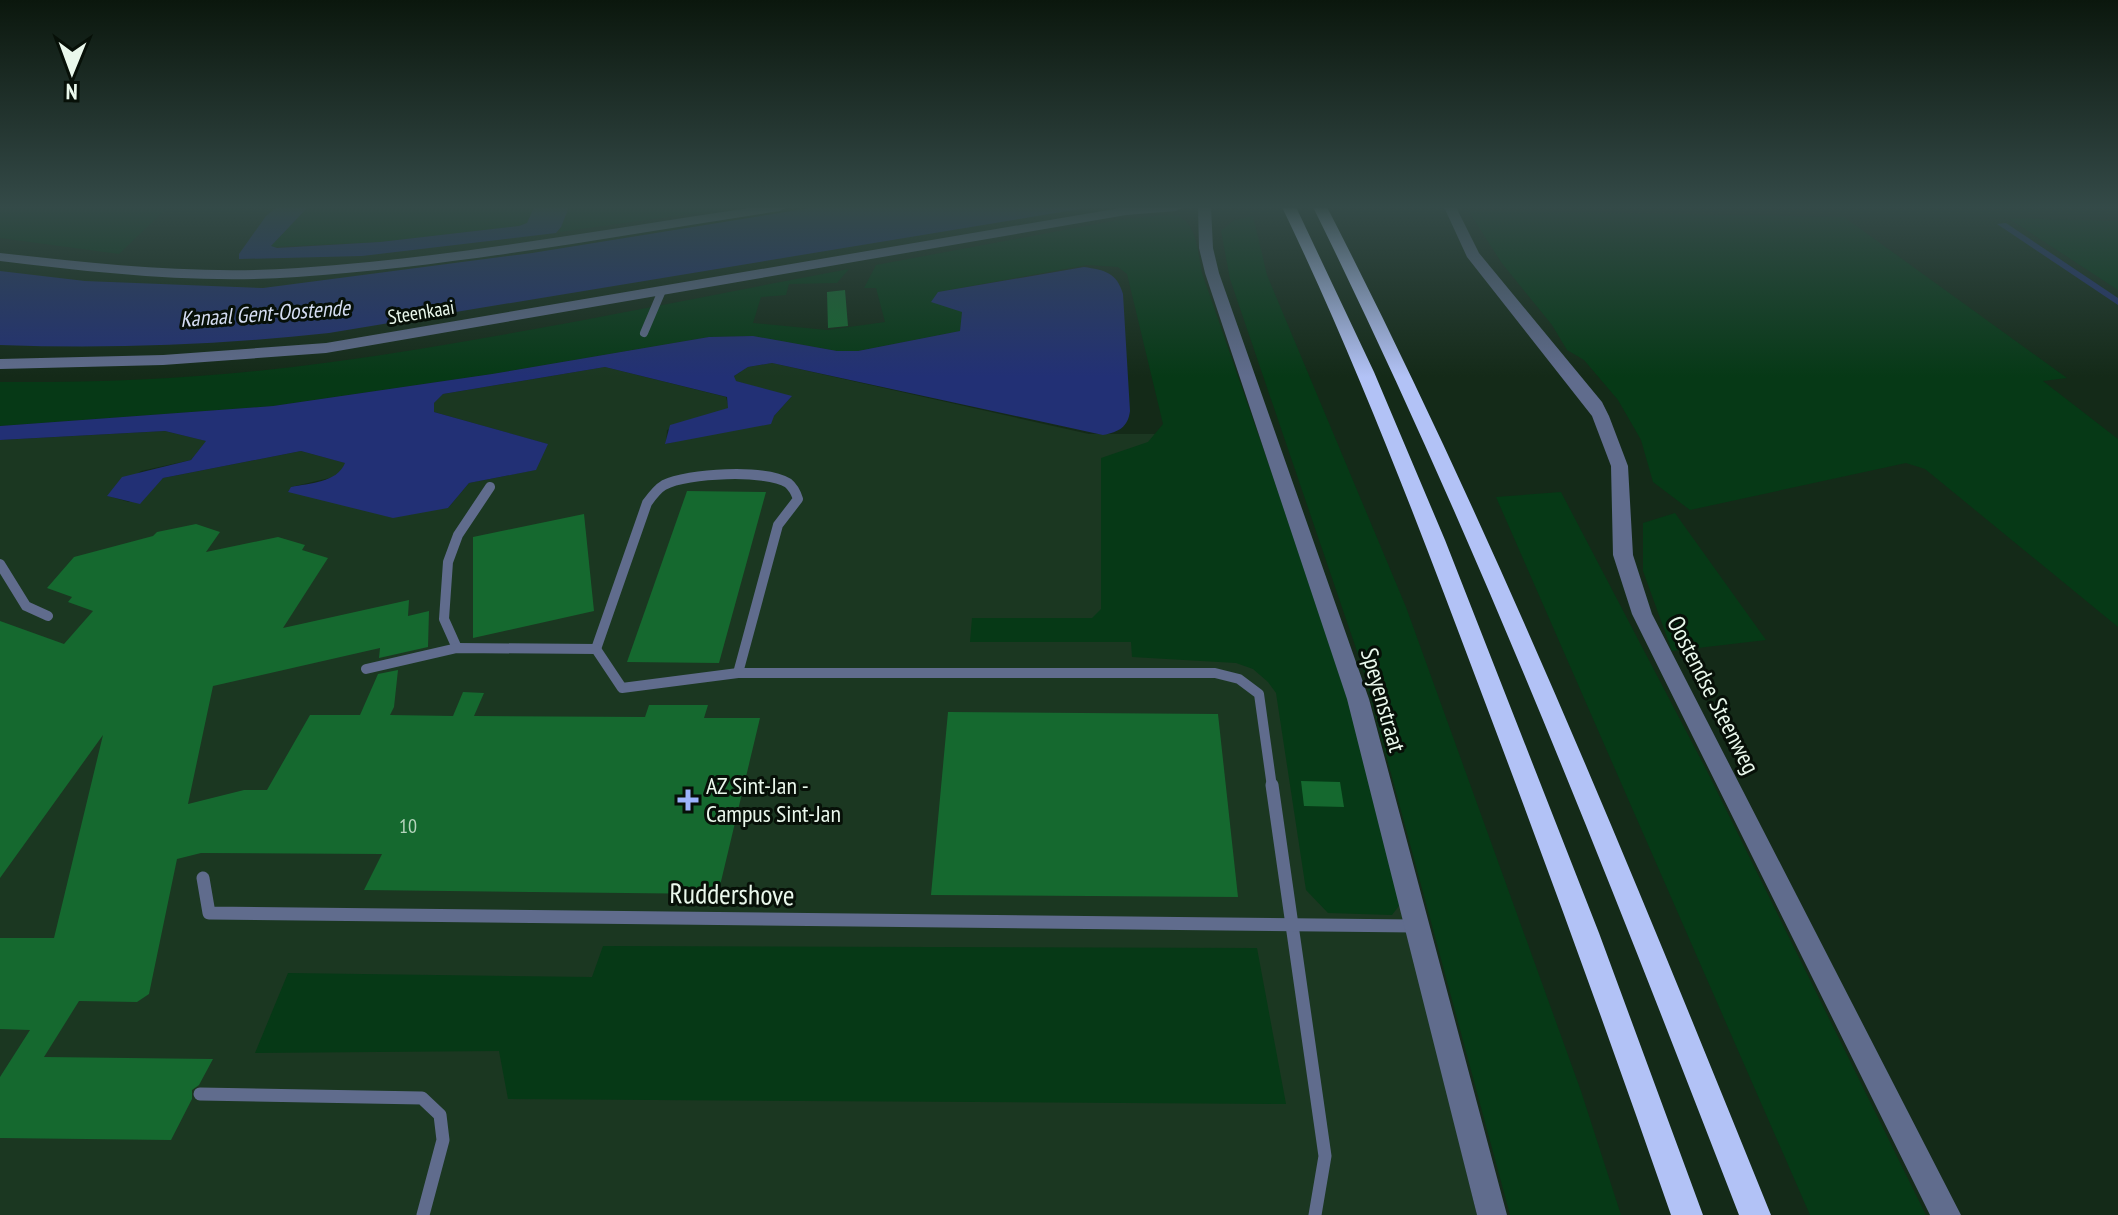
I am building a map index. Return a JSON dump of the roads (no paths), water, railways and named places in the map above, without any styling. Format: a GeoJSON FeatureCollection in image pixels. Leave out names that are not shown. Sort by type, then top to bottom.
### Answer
{"type":"FeatureCollection","features":[{"type":"Feature","properties":{"kind":"highway"},"geometry":{"type":"LineString","coordinates":[[1316,264],[1362,361],[1410,477],[1556,859],[1687,1215]]}},
{"type":"Feature","properties":{"kind":"highway"},"geometry":{"type":"LineString","coordinates":[[1348,264],[1411,390],[1550,708],[1755,1215]]}},
{"type":"Feature","properties":{"kind":"street"},"geometry":{"type":"LineString","coordinates":[[58,264],[138,273],[295,273],[392,264]]}},
{"type":"Feature","properties":{"kind":"street","name":"Steenkaai"},"geometry":{"type":"LineString","coordinates":[[0,364],[131,362],[311,349],[827,264]]}},
{"type":"Feature","properties":{"kind":"street","name":"Speyenstraat"},"geometry":{"type":"LineString","coordinates":[[1211,264],[1358,699],[1492,1215]]}},
{"type":"Feature","properties":{"kind":"street","name":"Oostendse Steenweg"},"geometry":{"type":"LineString","coordinates":[[1480,264],[1573,375],[1596,406],[1611,435],[1619,461],[1622,488],[1620,527],[1623,554],[1642,614],[1946,1215]]}},
{"type":"Feature","properties":{"kind":"lane"},"geometry":{"type":"LineString","coordinates":[[644,333],[661,293]]}},
{"type":"Feature","properties":{"kind":"lane"},"geometry":{"type":"LineString","coordinates":[[596,649],[647,503],[654,492],[667,483],[690,478],[733,476],[784,481],[795,489],[798,499],[778,525],[738,673]]}},
{"type":"Feature","properties":{"kind":"lane"},"geometry":{"type":"LineString","coordinates":[[457,648],[444,619],[448,562],[458,535],[490,487]]}},
{"type":"Feature","properties":{"kind":"lane"},"geometry":{"type":"LineString","coordinates":[[0,564],[26,606],[48,616]]}},
{"type":"Feature","properties":{"kind":"lane"},"geometry":{"type":"LineString","coordinates":[[366,669],[457,648],[596,649]]}},
{"type":"Feature","properties":{"kind":"lane"},"geometry":{"type":"LineString","coordinates":[[596,649],[622,688],[738,673],[1198,672],[1227,674],[1249,682],[1259,694],[1325,1156],[1315,1215]]}},
{"type":"Feature","properties":{"kind":"lane","name":"Ruddershove"},"geometry":{"type":"LineString","coordinates":[[203,878],[209,913],[1291,924]]}},
{"type":"Feature","properties":{"kind":"lane"},"geometry":{"type":"LineString","coordinates":[[1291,924],[1418,926]]}},
{"type":"Feature","properties":{"kind":"lane"},"geometry":{"type":"LineString","coordinates":[[200,1094],[422,1098],[440,1115],[443,1140],[423,1215]]}},
{"type":"Feature","properties":{"kind":"water","name":"Kanaal Gent-Oostende"},"geometry":{"type":"Polygon","coordinates":[[[450,264],[749,264],[329,333],[164,345],[0,345],[0,271],[85,281],[263,288],[450,264]]]}},
{"type":"Feature","properties":{"kind":"water"},"geometry":{"type":"Polygon","coordinates":[[[2056,264],[2067,264],[2118,298],[2118,305],[2056,264]]]}},
{"type":"Feature","properties":{"kind":"water"},"geometry":{"type":"Polygon","coordinates":[[[1084,267],[1114,277],[1123,294],[1130,411],[1122,428],[1103,435],[772,363],[748,367],[734,376],[736,381],[792,396],[771,424],[665,444],[670,425],[728,408],[727,397],[605,367],[443,394],[434,403],[434,412],[548,444],[536,470],[469,483],[448,508],[393,518],[288,492],[291,487],[336,475],[345,463],[301,451],[163,478],[140,504],[107,496],[122,477],[191,460],[206,441],[165,431],[0,440],[0,426],[273,406],[492,374],[709,337],[753,336],[837,351],[858,351],[960,331],[962,312],[931,302],[938,292],[1084,267]]]}},
{"type":"Feature","properties":{"kind":"place","name":"AZ Sint-Jan - Campus Sint-Jan"},"geometry":{"type":"Point","coordinates":[688,800]}}]}
